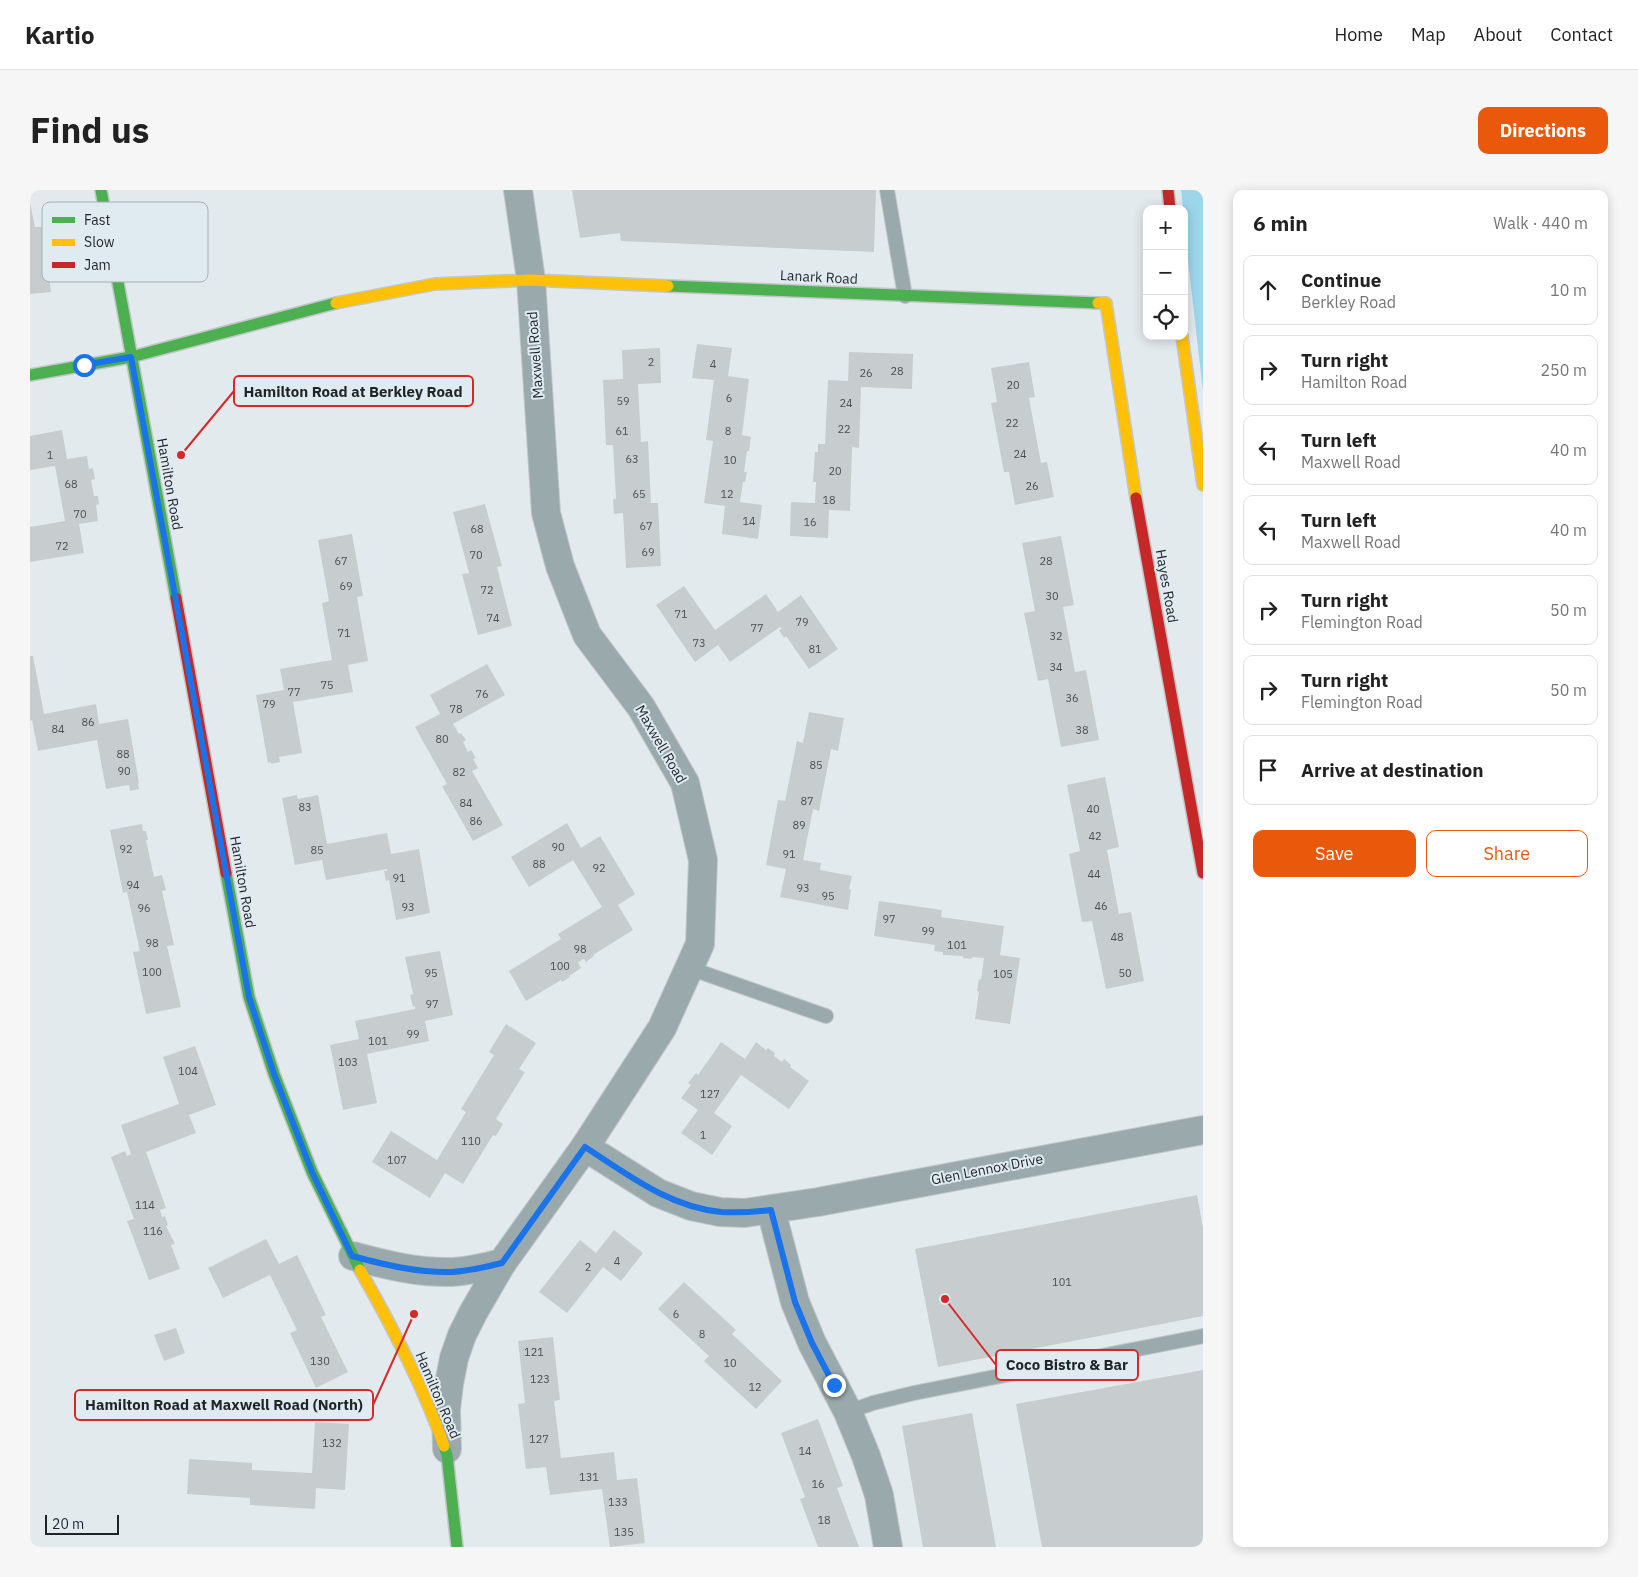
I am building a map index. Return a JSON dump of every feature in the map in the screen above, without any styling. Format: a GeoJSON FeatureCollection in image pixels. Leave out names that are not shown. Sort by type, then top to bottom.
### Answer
{"type":"FeatureCollection","features":[{"type":"Feature","properties":{"kind":"main road"},"geometry":{"type":"LineString","coordinates":[[1168,190],[1170,205]]}},
{"type":"Feature","properties":{"kind":"main road","name":"Lanark Road"},"geometry":{"type":"LineString","coordinates":[[30,375],[131,357],[328,306],[435,284],[530,280],[1106,303]]}},
{"type":"Feature","properties":{"kind":"main road","name":"Hamilton Road"},"geometry":{"type":"LineString","coordinates":[[118,282],[249,997],[274,1074],[312,1172],[352,1256],[384,1312],[426,1400],[447,1455],[457,1547]]}},
{"type":"Feature","properties":{"kind":"main road","name":"Hayes Road"},"geometry":{"type":"LineString","coordinates":[[1106,303],[1136,498],[1203,873]]}},
{"type":"Feature","properties":{"kind":"main road"},"geometry":{"type":"LineString","coordinates":[[1183,340],[1203,485]]}},
{"type":"Feature","properties":{"kind":"street","name":"Maxwell Road"},"geometry":{"type":"LineString","coordinates":[[447,1455],[446,1409],[454,1358],[462,1335],[502,1263],[585,1147],[662,1028],[700,944],[703,860],[685,783],[641,707],[587,635],[560,566],[546,512],[530,280],[518,190]]}},
{"type":"Feature","properties":{"kind":"street","name":"Glen Lennox Drive"},"geometry":{"type":"LineString","coordinates":[[585,1147],[658,1193],[691,1206],[720,1212],[745,1213],[771,1210],[1203,1130]]}},
{"type":"Feature","properties":{"kind":"street"},"geometry":{"type":"LineString","coordinates":[[771,1210],[795,1302],[812,1343],[848,1412],[866,1456],[879,1495],[888,1547]]}},
{"type":"Feature","properties":{"kind":"street"},"geometry":{"type":"LineString","coordinates":[[352,1256],[408,1270],[433,1272],[454,1272],[502,1263]]}},
{"type":"Feature","properties":{"kind":"lane"},"geometry":{"type":"LineString","coordinates":[[887,190],[905,296]]}},
{"type":"Feature","properties":{"kind":"lane"},"geometry":{"type":"LineString","coordinates":[[689,968],[826,1016]]}},
{"type":"Feature","properties":{"kind":"lane"},"geometry":{"type":"LineString","coordinates":[[848,1412],[873,1403],[914,1393],[1203,1336]]}},
{"type":"Feature","properties":{"kind":"shaded area"},"geometry":{"type":"Polygon","coordinates":[[[1181,190],[1203,190],[1203,391],[1188,261],[1188,205],[1183,205],[1181,190]]]}},
{"type":"Feature","properties":{"kind":"building"},"geometry":{"type":"Polygon","coordinates":[[[572,190],[876,190],[874,252],[621,241],[620,233],[580,238],[572,190]]]}},
{"type":"Feature","properties":{"kind":"building"},"geometry":{"type":"Polygon","coordinates":[[[30,203],[35,227],[42,227],[42,282],[50,282],[51,292],[30,294],[30,203]]]}},
{"type":"Feature","properties":{"kind":"building"},"geometry":{"type":"Polygon","coordinates":[[[697,344],[732,348],[728,376],[749,379],[742,435],[751,437],[744,472],[747,472],[745,482],[743,482],[740,502],[762,505],[758,539],[722,534],[725,506],[704,503],[713,441],[706,440],[714,380],[692,378],[697,344]]]}},
{"type":"Feature","properties":{"kind":"building"},"geometry":{"type":"Polygon","coordinates":[[[660,348],[661,383],[638,384],[641,442],[648,441],[651,503],[658,503],[661,566],[626,568],[623,513],[614,514],[613,499],[616,499],[613,445],[606,445],[603,380],[623,379],[622,350],[660,348]]]}},
{"type":"Feature","properties":{"kind":"building"},"geometry":{"type":"Polygon","coordinates":[[[849,352],[913,354],[912,389],[861,387],[859,448],[852,447],[850,511],[829,510],[828,538],[790,536],[791,502],[815,503],[816,482],[813,482],[815,452],[818,452],[818,444],[825,444],[828,380],[848,381],[849,352]]]}},
{"type":"Feature","properties":{"kind":"building"},"geometry":{"type":"Polygon","coordinates":[[[1029,362],[1035,397],[1029,398],[1041,463],[1047,462],[1054,497],[1015,505],[1009,472],[1004,472],[991,403],[997,402],[991,368],[1029,362]]]}},
{"type":"Feature","properties":{"kind":"building"},"geometry":{"type":"Polygon","coordinates":[[[62,430],[67,459],[87,456],[89,469],[93,468],[95,479],[91,480],[94,496],[98,496],[99,504],[96,505],[98,521],[79,524],[84,553],[30,562],[30,527],[65,521],[55,466],[30,470],[30,436],[62,430]]]}},
{"type":"Feature","properties":{"kind":"building"},"geometry":{"type":"Polygon","coordinates":[[[485,504],[502,566],[497,567],[512,626],[478,635],[462,574],[469,573],[453,512],[485,504]]]}},
{"type":"Feature","properties":{"kind":"building"},"geometry":{"type":"Polygon","coordinates":[[[352,534],[363,596],[357,597],[368,661],[348,665],[353,692],[293,702],[302,753],[279,757],[280,762],[268,763],[256,695],[284,690],[280,669],[332,660],[322,603],[329,601],[318,540],[352,534]]]}},
{"type":"Feature","properties":{"kind":"building"},"geometry":{"type":"Polygon","coordinates":[[[1061,536],[1074,605],[1063,607],[1075,672],[1086,670],[1099,740],[1061,747],[1048,679],[1038,681],[1024,613],[1035,611],[1022,543],[1061,536]]]}},
{"type":"Feature","properties":{"kind":"building"},"geometry":{"type":"Polygon","coordinates":[[[684,586],[715,630],[766,594],[778,612],[801,595],[838,649],[809,669],[786,636],[784,638],[779,630],[782,629],[780,627],[730,662],[718,645],[695,662],[656,605],[684,586]]]}},
{"type":"Feature","properties":{"kind":"building"},"geometry":{"type":"Polygon","coordinates":[[[30,656],[33,656],[44,714],[96,704],[99,724],[128,719],[139,789],[130,791],[129,785],[106,789],[97,740],[38,751],[32,720],[30,721],[30,656]]]}},
{"type":"Feature","properties":{"kind":"building"},"geometry":{"type":"Polygon","coordinates":[[[487,664],[505,695],[453,724],[459,734],[461,733],[466,740],[463,742],[468,752],[471,750],[476,758],[473,759],[478,768],[472,771],[503,825],[473,841],[442,786],[447,784],[415,727],[440,714],[430,695],[487,664]]]}},
{"type":"Feature","properties":{"kind":"building"},"geometry":{"type":"Polygon","coordinates":[[[809,712],[844,718],[838,751],[831,749],[819,811],[813,809],[803,860],[821,863],[820,870],[852,876],[848,910],[780,897],[786,869],[766,865],[778,800],[785,801],[797,741],[803,743],[809,712]]]}},
{"type":"Feature","properties":{"kind":"building"},"geometry":{"type":"Polygon","coordinates":[[[1105,777],[1119,847],[1107,850],[1119,914],[1131,912],[1144,981],[1106,989],[1092,921],[1082,922],[1069,854],[1080,851],[1067,785],[1105,777]]]}},
{"type":"Feature","properties":{"kind":"building"},"geometry":{"type":"Polygon","coordinates":[[[297,795],[298,799],[318,795],[327,844],[387,833],[391,854],[419,849],[430,913],[396,920],[389,880],[386,881],[384,871],[387,871],[387,869],[326,880],[322,860],[295,865],[282,798],[297,795]]]}},
{"type":"Feature","properties":{"kind":"building"},"geometry":{"type":"Polygon","coordinates":[[[567,823],[581,848],[600,836],[635,894],[618,905],[633,930],[593,955],[586,962],[584,959],[578,962],[581,968],[570,977],[562,982],[561,980],[526,1001],[509,971],[561,939],[558,934],[602,907],[573,860],[529,887],[511,857],[567,823]]]}},
{"type":"Feature","properties":{"kind":"building"},"geometry":{"type":"Polygon","coordinates":[[[142,824],[143,831],[146,831],[148,840],[146,840],[154,877],[162,875],[166,890],[162,891],[174,945],[167,946],[181,1007],[146,1014],[133,952],[140,951],[127,892],[123,893],[110,830],[142,824]]]}},
{"type":"Feature","properties":{"kind":"building"},"geometry":{"type":"Polygon","coordinates":[[[879,901],[942,910],[941,917],[1004,926],[1000,955],[1020,958],[1010,1024],[975,1019],[979,992],[977,991],[979,979],[981,980],[984,958],[972,957],[972,959],[963,958],[963,956],[943,955],[943,952],[934,951],[935,945],[874,936],[879,901]]]}},
{"type":"Feature","properties":{"kind":"building"},"geometry":{"type":"Polygon","coordinates":[[[440,951],[453,1015],[425,1021],[429,1041],[367,1054],[377,1103],[343,1110],[330,1045],[359,1039],[355,1021],[415,1009],[410,995],[413,994],[405,957],[440,951]]]}},
{"type":"Feature","properties":{"kind":"building"},"geometry":{"type":"Polygon","coordinates":[[[506,1024],[536,1043],[519,1069],[525,1072],[496,1119],[503,1124],[496,1136],[493,1135],[463,1184],[445,1173],[430,1198],[372,1162],[391,1131],[437,1160],[466,1112],[461,1109],[494,1055],[489,1052],[506,1024]]]}},
{"type":"Feature","properties":{"kind":"building"},"geometry":{"type":"Polygon","coordinates":[[[721,1042],[745,1059],[756,1042],[766,1050],[768,1048],[775,1053],[774,1056],[782,1062],[784,1059],[791,1065],[790,1067],[809,1081],[789,1109],[741,1075],[714,1113],[732,1126],[712,1155],[681,1133],[698,1110],[681,1098],[691,1085],[688,1083],[696,1073],[698,1075],[721,1042]]]}},
{"type":"Feature","properties":{"kind":"building"},"geometry":{"type":"Polygon","coordinates":[[[195,1046],[216,1105],[189,1115],[196,1133],[146,1152],[166,1208],[160,1210],[162,1217],[165,1216],[168,1225],[166,1226],[175,1244],[171,1245],[180,1269],[149,1280],[127,1221],[134,1219],[111,1157],[125,1151],[127,1156],[131,1154],[121,1125],[179,1104],[163,1057],[195,1046]]]}},
{"type":"Feature","properties":{"kind":"building"},"geometry":{"type":"Polygon","coordinates":[[[1197,1195],[1203,1228],[1203,1316],[938,1367],[915,1249],[1197,1195]]]}},
{"type":"Feature","properties":{"kind":"building"},"geometry":{"type":"Polygon","coordinates":[[[614,1230],[643,1253],[621,1281],[603,1267],[567,1313],[539,1292],[580,1240],[596,1253],[614,1230]]]}},
{"type":"Feature","properties":{"kind":"building"},"geometry":{"type":"Polygon","coordinates":[[[266,1239],[279,1264],[297,1255],[326,1315],[321,1317],[348,1372],[316,1388],[290,1333],[297,1330],[270,1275],[223,1298],[208,1268],[266,1239]]]}},
{"type":"Feature","properties":{"kind":"building"},"geometry":{"type":"Polygon","coordinates":[[[684,1282],[736,1330],[732,1334],[782,1381],[756,1409],[704,1361],[709,1356],[658,1309],[684,1282]]]}},
{"type":"Feature","properties":{"kind":"building"},"geometry":{"type":"Polygon","coordinates":[[[176,1328],[185,1353],[164,1361],[154,1335],[176,1328]]]}},
{"type":"Feature","properties":{"kind":"building"},"geometry":{"type":"Polygon","coordinates":[[[553,1337],[560,1400],[554,1401],[561,1458],[614,1452],[617,1480],[637,1478],[645,1543],[610,1547],[602,1489],[550,1495],[546,1467],[526,1469],[518,1404],[525,1403],[518,1341],[553,1337]]]}},
{"type":"Feature","properties":{"kind":"building"},"geometry":{"type":"Polygon","coordinates":[[[1203,1370],[1203,1547],[1042,1547],[1016,1404],[1203,1370]]]}},
{"type":"Feature","properties":{"kind":"building"},"geometry":{"type":"Polygon","coordinates":[[[972,1413],[996,1547],[923,1547],[902,1426],[972,1413]]]}},
{"type":"Feature","properties":{"kind":"building"},"geometry":{"type":"Polygon","coordinates":[[[818,1419],[843,1486],[837,1488],[859,1547],[818,1547],[800,1499],[805,1497],[781,1433],[818,1419]]]}},
{"type":"Feature","properties":{"kind":"building"},"geometry":{"type":"Polygon","coordinates":[[[315,1422],[349,1424],[345,1490],[316,1488],[315,1509],[250,1505],[250,1498],[187,1494],[189,1459],[252,1463],[252,1470],[312,1473],[315,1422]]]}},
{"type":"Feature","properties":{"kind":"traffic: fast"},"geometry":{"type":"LineString","coordinates":[[101,190],[103,202]]}},
{"type":"Feature","properties":{"kind":"traffic: fast"},"geometry":{"type":"LineString","coordinates":[[118,282],[176,598]]}},
{"type":"Feature","properties":{"kind":"traffic: fast"},"geometry":{"type":"LineString","coordinates":[[668,286],[1098,303]]}},
{"type":"Feature","properties":{"kind":"traffic: fast"},"geometry":{"type":"LineString","coordinates":[[30,375],[131,357],[336,303]]}},
{"type":"Feature","properties":{"kind":"traffic: fast"},"geometry":{"type":"LineString","coordinates":[[226,873],[249,997],[274,1074],[312,1172],[360,1270]]}},
{"type":"Feature","properties":{"kind":"traffic: fast"},"geometry":{"type":"LineString","coordinates":[[444,1446],[447,1455],[457,1547]]}},
{"type":"Feature","properties":{"kind":"traffic: slow"},"geometry":{"type":"LineString","coordinates":[[336,303],[435,284],[531,280],[668,286]]}},
{"type":"Feature","properties":{"kind":"traffic: slow"},"geometry":{"type":"LineString","coordinates":[[1098,303],[1106,303],[1136,498]]}},
{"type":"Feature","properties":{"kind":"traffic: slow"},"geometry":{"type":"LineString","coordinates":[[1183,340],[1203,485]]}},
{"type":"Feature","properties":{"kind":"traffic: slow"},"geometry":{"type":"LineString","coordinates":[[360,1270],[406,1356],[427,1401],[444,1446]]}},
{"type":"Feature","properties":{"kind":"traffic: jam"},"geometry":{"type":"LineString","coordinates":[[1168,190],[1170,205]]}},
{"type":"Feature","properties":{"kind":"traffic: jam"},"geometry":{"type":"LineString","coordinates":[[1136,498],[1203,873]]}},
{"type":"Feature","properties":{"kind":"traffic: jam"},"geometry":{"type":"LineString","coordinates":[[176,598],[226,873]]}},
{"type":"Feature","properties":{"kind":"place","name":"Hamilton Road at Berkley Road"},"geometry":{"type":"Point","coordinates":[181,455]}},
{"type":"Feature","properties":{"kind":"place","name":"Coco Bistro & Bar"},"geometry":{"type":"Point","coordinates":[945,1299]}},
{"type":"Feature","properties":{"kind":"place","name":"Hamilton Road at Maxwell Road (North)"},"geometry":{"type":"Point","coordinates":[414,1314]}},
{"type":"Feature","properties":{"kind":"route"},"geometry":{"type":"LineString","coordinates":[[84,365],[131,357],[249,997],[274,1074],[312,1172],[352,1256],[408,1270],[433,1272],[454,1272],[502,1263],[585,1147],[658,1193],[691,1206],[720,1212],[745,1213],[771,1210],[795,1302],[812,1343],[834,1385]]}}]}
